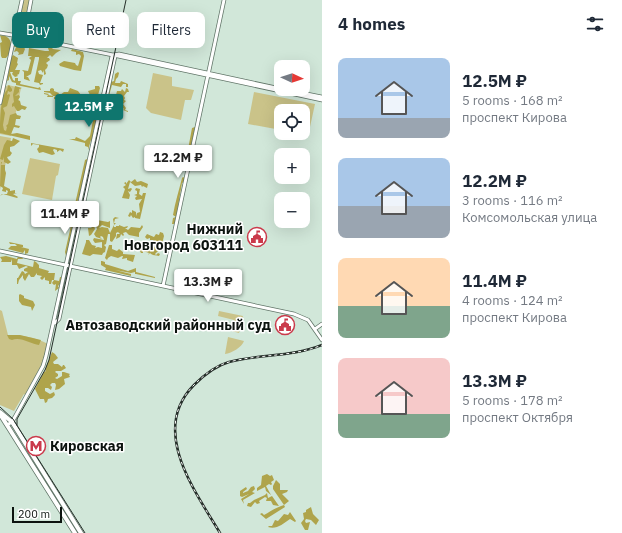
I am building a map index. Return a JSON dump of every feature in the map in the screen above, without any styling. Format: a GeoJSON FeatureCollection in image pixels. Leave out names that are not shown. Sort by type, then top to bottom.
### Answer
{"type":"FeatureCollection","features":[{"type":"Feature","properties":{"kind":"main road"},"geometry":{"type":"LineString","coordinates":[[0,413],[12,422],[81,533]]}},
{"type":"Feature","properties":{"kind":"main road"},"geometry":{"type":"LineString","coordinates":[[0,413],[36,473],[75,533]]}},
{"type":"Feature","properties":{"kind":"main road"},"geometry":{"type":"LineString","coordinates":[[36,473],[41,470]]}},
{"type":"Feature","properties":{"kind":"main road"},"geometry":{"type":"LineString","coordinates":[[60,510],[65,508]]}},
{"type":"Feature","properties":{"kind":"street"},"geometry":{"type":"LineString","coordinates":[[19,12],[22,0]]}},
{"type":"Feature","properties":{"kind":"street"},"geometry":{"type":"LineString","coordinates":[[28,12],[31,0]]}},
{"type":"Feature","properties":{"kind":"street"},"geometry":{"type":"LineString","coordinates":[[163,286],[224,0]]}},
{"type":"Feature","properties":{"kind":"street"},"geometry":{"type":"LineString","coordinates":[[0,33],[12,36]]}},
{"type":"Feature","properties":{"kind":"street"},"geometry":{"type":"LineString","coordinates":[[9,35],[12,41]]}},
{"type":"Feature","properties":{"kind":"street"},"geometry":{"type":"LineString","coordinates":[[64,46],[113,56],[119,54],[322,99]]}},
{"type":"Feature","properties":{"kind":"street"},"geometry":{"type":"LineString","coordinates":[[0,103],[12,48]]}},
{"type":"Feature","properties":{"kind":"street"},"geometry":{"type":"LineString","coordinates":[[7,425],[12,422],[43,366],[68,265],[113,56]]}},
{"type":"Feature","properties":{"kind":"street"},"geometry":{"type":"LineString","coordinates":[[208,74],[274,87]]}},
{"type":"Feature","properties":{"kind":"street"},"geometry":{"type":"LineString","coordinates":[[310,96],[322,99]]}},
{"type":"Feature","properties":{"kind":"street"},"geometry":{"type":"LineString","coordinates":[[0,251],[294,314],[308,320],[322,340]]}},
{"type":"Feature","properties":{"kind":"street"},"geometry":{"type":"LineString","coordinates":[[315,329],[322,324]]}},
{"type":"Feature","properties":{"kind":"shaded area"},"geometry":{"type":"Polygon","coordinates":[[[23,0],[31,0],[28,12],[21,12],[23,0]]]}},
{"type":"Feature","properties":{"kind":"shaded area"},"geometry":{"type":"Polygon","coordinates":[[[0,35],[6,36],[11,44],[9,54],[6,58],[2,58],[1,56],[0,43],[2,42],[0,35]]]}},
{"type":"Feature","properties":{"kind":"shaded area"},"geometry":{"type":"Polygon","coordinates":[[[16,48],[25,49],[23,54],[18,55],[19,53],[17,51],[14,52],[16,48]]]}},
{"type":"Feature","properties":{"kind":"shaded area"},"geometry":{"type":"Polygon","coordinates":[[[29,48],[49,51],[48,48],[61,50],[52,57],[50,55],[47,58],[50,60],[46,63],[48,65],[45,70],[46,74],[44,75],[44,70],[43,73],[41,70],[38,71],[39,74],[43,75],[40,83],[43,84],[40,85],[39,83],[34,82],[39,57],[35,57],[31,74],[26,77],[28,77],[30,81],[24,79],[24,72],[22,70],[28,71],[31,60],[29,58],[32,56],[28,56],[29,48]]]}},
{"type":"Feature","properties":{"kind":"shaded area"},"geometry":{"type":"Polygon","coordinates":[[[72,49],[83,52],[84,56],[81,71],[60,66],[59,64],[64,61],[75,63],[78,66],[81,56],[79,54],[76,55],[76,52],[71,51],[72,49]]]}},
{"type":"Feature","properties":{"kind":"shaded area"},"geometry":{"type":"Polygon","coordinates":[[[13,55],[18,58],[18,64],[15,70],[20,70],[19,74],[17,75],[18,76],[15,77],[12,74],[13,72],[10,72],[13,80],[15,81],[15,78],[18,78],[18,81],[21,81],[20,84],[38,88],[40,87],[41,90],[16,85],[16,83],[12,82],[9,76],[9,80],[7,81],[11,58],[13,55]]]}},
{"type":"Feature","properties":{"kind":"shaded area"},"geometry":{"type":"Polygon","coordinates":[[[118,72],[118,77],[115,83],[120,83],[121,81],[128,84],[128,87],[126,87],[126,84],[123,84],[121,87],[112,85],[107,103],[111,82],[114,81],[115,74],[118,72]]]}},
{"type":"Feature","properties":{"kind":"shaded area"},"geometry":{"type":"Polygon","coordinates":[[[153,73],[172,77],[172,86],[194,90],[191,100],[185,100],[181,120],[151,113],[146,108],[153,73]]]}},
{"type":"Feature","properties":{"kind":"shaded area"},"geometry":{"type":"Polygon","coordinates":[[[8,85],[21,88],[11,136],[0,134],[0,108],[4,88],[8,85]]]}},
{"type":"Feature","properties":{"kind":"shaded area"},"geometry":{"type":"Polygon","coordinates":[[[9,85],[12,91],[8,91],[7,95],[10,95],[7,106],[3,108],[5,113],[3,125],[4,130],[6,131],[6,126],[10,115],[16,113],[17,115],[21,116],[20,119],[16,119],[15,125],[20,126],[19,128],[14,127],[11,134],[17,133],[30,136],[30,140],[0,133],[0,117],[3,98],[9,85]]]}},
{"type":"Feature","properties":{"kind":"shaded area"},"geometry":{"type":"Polygon","coordinates":[[[15,86],[22,88],[19,89],[19,92],[15,96],[19,95],[20,97],[18,100],[20,101],[21,105],[27,107],[25,110],[22,109],[17,111],[14,106],[12,107],[14,102],[13,95],[15,86]]]}},
{"type":"Feature","properties":{"kind":"shaded area"},"geometry":{"type":"Polygon","coordinates":[[[95,86],[99,86],[100,88],[97,99],[91,99],[98,101],[97,105],[100,106],[96,125],[94,127],[96,127],[96,129],[93,130],[93,140],[91,140],[88,150],[85,143],[69,139],[75,139],[76,137],[85,141],[90,136],[94,115],[91,121],[89,121],[90,116],[94,113],[97,114],[97,111],[91,110],[94,105],[85,103],[90,95],[88,91],[95,89],[95,86]]]}},
{"type":"Feature","properties":{"kind":"shaded area"},"geometry":{"type":"Polygon","coordinates":[[[52,88],[54,91],[59,93],[58,95],[60,95],[64,92],[68,92],[70,88],[78,91],[81,95],[75,96],[73,99],[75,101],[74,108],[72,110],[72,102],[54,99],[54,97],[57,96],[53,96],[44,91],[50,91],[52,88]]]}},
{"type":"Feature","properties":{"kind":"shaded area"},"geometry":{"type":"Polygon","coordinates":[[[126,88],[129,92],[127,92],[124,96],[124,100],[126,101],[123,104],[126,108],[125,110],[128,112],[123,110],[123,108],[119,112],[115,109],[109,109],[109,104],[118,106],[118,109],[121,107],[122,102],[124,102],[121,101],[122,95],[120,95],[120,98],[116,95],[117,91],[121,91],[122,89],[125,92],[126,88]]]}},
{"type":"Feature","properties":{"kind":"shaded area"},"geometry":{"type":"Polygon","coordinates":[[[254,92],[315,104],[310,127],[310,104],[274,104],[274,129],[248,124],[254,92]]]}},
{"type":"Feature","properties":{"kind":"shaded area"},"geometry":{"type":"Polygon","coordinates":[[[195,127],[186,171],[184,171],[192,128],[195,127]]]}},
{"type":"Feature","properties":{"kind":"shaded area"},"geometry":{"type":"Polygon","coordinates":[[[0,136],[11,138],[0,190],[0,136]]]}},
{"type":"Feature","properties":{"kind":"shaded area"},"geometry":{"type":"Polygon","coordinates":[[[13,138],[20,141],[14,146],[10,147],[10,151],[12,153],[7,157],[11,162],[8,164],[4,162],[4,157],[3,160],[0,159],[7,140],[12,141],[13,138]]]}},
{"type":"Feature","properties":{"kind":"shaded area"},"geometry":{"type":"Polygon","coordinates":[[[31,143],[64,149],[63,152],[60,150],[57,152],[57,150],[54,149],[55,154],[52,155],[43,152],[39,153],[37,149],[39,145],[33,144],[31,146],[31,143]]]}},
{"type":"Feature","properties":{"kind":"shaded area"},"geometry":{"type":"Polygon","coordinates":[[[30,158],[60,164],[58,175],[56,176],[52,200],[22,194],[30,158]]]}},
{"type":"Feature","properties":{"kind":"shaded area"},"geometry":{"type":"Polygon","coordinates":[[[89,158],[86,164],[85,180],[82,182],[84,184],[76,205],[85,160],[89,158]]]}},
{"type":"Feature","properties":{"kind":"shaded area"},"geometry":{"type":"Polygon","coordinates":[[[1,162],[1,165],[5,165],[6,173],[4,186],[10,189],[10,191],[15,190],[15,193],[17,193],[13,194],[18,197],[17,198],[3,194],[7,194],[8,191],[2,191],[3,188],[0,186],[1,162]]]}},
{"type":"Feature","properties":{"kind":"shaded area"},"geometry":{"type":"Polygon","coordinates":[[[183,177],[185,178],[184,182],[182,183],[175,224],[172,224],[173,218],[176,217],[173,215],[183,177]]]}},
{"type":"Feature","properties":{"kind":"shaded area"},"geometry":{"type":"Polygon","coordinates":[[[135,179],[137,182],[141,181],[148,184],[147,188],[142,187],[141,185],[135,186],[130,182],[128,189],[132,189],[130,192],[128,191],[130,195],[129,199],[122,198],[125,189],[123,187],[126,185],[124,183],[126,182],[126,184],[129,180],[131,182],[135,179]]]}},
{"type":"Feature","properties":{"kind":"shaded area"},"geometry":{"type":"Polygon","coordinates":[[[136,188],[140,189],[139,194],[142,196],[143,193],[146,193],[140,219],[135,217],[133,218],[131,215],[130,217],[128,216],[130,212],[132,213],[132,210],[136,212],[136,216],[137,213],[140,212],[139,204],[142,199],[136,200],[135,198],[137,196],[134,195],[137,194],[137,191],[135,190],[136,188]]]}},
{"type":"Feature","properties":{"kind":"shaded area"},"geometry":{"type":"Polygon","coordinates":[[[76,211],[70,244],[66,256],[65,252],[74,212],[76,211]]]}},
{"type":"Feature","properties":{"kind":"shaded area"},"geometry":{"type":"Polygon","coordinates":[[[115,217],[119,218],[115,219],[114,223],[116,223],[114,225],[113,219],[115,217]]]}},
{"type":"Feature","properties":{"kind":"shaded area"},"geometry":{"type":"Polygon","coordinates":[[[93,219],[96,221],[110,221],[110,228],[102,225],[99,228],[108,228],[110,233],[114,225],[114,227],[119,225],[124,227],[128,226],[125,228],[128,230],[131,227],[140,228],[142,225],[143,227],[139,233],[139,237],[129,235],[126,232],[123,233],[123,236],[121,234],[120,237],[116,239],[117,234],[120,234],[118,232],[116,233],[116,236],[112,242],[110,241],[110,234],[108,234],[106,244],[104,245],[106,247],[105,252],[102,255],[93,254],[90,256],[82,254],[86,240],[89,240],[92,245],[96,246],[95,248],[102,248],[102,242],[95,243],[93,240],[94,238],[104,240],[103,237],[100,237],[102,239],[96,237],[94,234],[97,229],[96,226],[94,226],[95,229],[89,236],[88,228],[92,228],[89,225],[93,219]]]}},
{"type":"Feature","properties":{"kind":"shaded area"},"geometry":{"type":"Polygon","coordinates":[[[160,232],[163,233],[164,236],[162,244],[145,237],[147,234],[154,237],[156,234],[159,235],[160,232]]]}},
{"type":"Feature","properties":{"kind":"shaded area"},"geometry":{"type":"Polygon","coordinates":[[[9,242],[23,245],[23,247],[21,247],[29,249],[28,253],[25,254],[25,250],[23,253],[8,249],[11,246],[17,246],[15,244],[10,244],[9,242]]]}},
{"type":"Feature","properties":{"kind":"shaded area"},"geometry":{"type":"Polygon","coordinates":[[[141,244],[149,245],[149,247],[152,245],[154,246],[157,251],[159,250],[155,254],[160,254],[159,256],[153,255],[150,253],[148,255],[149,253],[143,251],[143,253],[141,253],[139,249],[141,244]]]}},
{"type":"Feature","properties":{"kind":"shaded area"},"geometry":{"type":"Polygon","coordinates":[[[109,245],[112,245],[112,249],[117,251],[119,249],[123,252],[123,254],[135,255],[133,262],[127,260],[127,258],[122,259],[123,256],[118,258],[111,256],[107,260],[105,258],[109,245]]]}},
{"type":"Feature","properties":{"kind":"shaded area"},"geometry":{"type":"Polygon","coordinates":[[[6,256],[17,259],[18,256],[22,257],[23,259],[18,259],[17,263],[33,267],[34,261],[36,262],[39,265],[39,268],[49,271],[48,273],[55,273],[54,280],[52,280],[51,284],[49,284],[49,281],[45,280],[45,277],[42,280],[40,278],[42,276],[37,275],[37,273],[34,277],[31,277],[29,274],[25,281],[23,275],[17,284],[17,278],[22,271],[25,274],[28,272],[24,271],[24,269],[28,267],[26,266],[19,269],[17,265],[12,265],[12,259],[11,262],[1,262],[2,260],[0,257],[6,256]]]}},
{"type":"Feature","properties":{"kind":"shaded area"},"geometry":{"type":"Polygon","coordinates":[[[101,261],[105,262],[105,264],[128,271],[136,268],[136,272],[155,278],[135,274],[135,272],[131,273],[115,270],[131,274],[131,276],[105,270],[106,268],[101,265],[101,261]]]}},
{"type":"Feature","properties":{"kind":"shaded area"},"geometry":{"type":"Polygon","coordinates":[[[60,277],[62,277],[58,286],[59,288],[55,291],[56,284],[54,285],[52,283],[54,280],[59,281],[60,277]]]}},
{"type":"Feature","properties":{"kind":"shaded area"},"geometry":{"type":"Polygon","coordinates":[[[201,277],[227,282],[225,293],[199,288],[201,277]]]}},
{"type":"Feature","properties":{"kind":"shaded area"},"geometry":{"type":"Polygon","coordinates":[[[20,294],[24,296],[24,298],[33,301],[35,305],[32,311],[31,307],[22,305],[19,301],[20,294]]]}},
{"type":"Feature","properties":{"kind":"shaded area"},"geometry":{"type":"Polygon","coordinates":[[[0,310],[2,311],[8,335],[28,337],[48,344],[42,364],[25,395],[24,394],[14,411],[0,405],[0,310]]]}},
{"type":"Feature","properties":{"kind":"shaded area"},"geometry":{"type":"Polygon","coordinates":[[[219,311],[243,316],[239,333],[232,331],[234,320],[218,316],[219,311]]]}},
{"type":"Feature","properties":{"kind":"shaded area"},"geometry":{"type":"Polygon","coordinates":[[[7,335],[20,335],[41,340],[39,345],[18,339],[12,340],[9,339],[7,335]]]}},
{"type":"Feature","properties":{"kind":"shaded area"},"geometry":{"type":"Polygon","coordinates":[[[228,337],[244,341],[236,349],[225,354],[228,337]]]}},
{"type":"Feature","properties":{"kind":"shaded area"},"geometry":{"type":"Polygon","coordinates":[[[52,352],[58,358],[53,362],[54,364],[58,364],[62,367],[64,365],[66,368],[61,371],[56,371],[55,372],[58,376],[55,378],[57,379],[62,376],[62,372],[70,374],[70,377],[64,379],[65,384],[59,389],[55,390],[55,383],[50,385],[52,387],[51,390],[45,388],[45,391],[50,394],[54,392],[55,395],[48,399],[45,403],[44,399],[40,399],[35,389],[46,371],[45,370],[52,352]]]}},
{"type":"Feature","properties":{"kind":"shaded area"},"geometry":{"type":"Polygon","coordinates":[[[267,474],[270,476],[272,475],[274,480],[271,482],[271,485],[269,484],[266,486],[271,495],[266,491],[265,487],[257,491],[257,488],[261,485],[262,476],[267,474]]]}},
{"type":"Feature","properties":{"kind":"shaded area"},"geometry":{"type":"Polygon","coordinates":[[[276,480],[280,484],[280,490],[288,490],[282,494],[289,501],[284,505],[273,489],[276,480]]]}},
{"type":"Feature","properties":{"kind":"shaded area"},"geometry":{"type":"Polygon","coordinates":[[[254,486],[255,489],[252,492],[255,493],[243,500],[244,504],[241,499],[249,494],[242,497],[240,496],[240,491],[246,487],[247,489],[243,493],[254,486]]]}},
{"type":"Feature","properties":{"kind":"shaded area"},"geometry":{"type":"Polygon","coordinates":[[[267,493],[268,498],[272,496],[279,506],[273,505],[271,501],[266,501],[267,498],[265,497],[259,501],[260,503],[257,504],[255,502],[251,507],[247,506],[248,503],[267,493]]]}},
{"type":"Feature","properties":{"kind":"shaded area"},"geometry":{"type":"Polygon","coordinates":[[[284,505],[285,507],[266,519],[260,514],[262,513],[264,515],[284,505]]]}},
{"type":"Feature","properties":{"kind":"shaded area"},"geometry":{"type":"Polygon","coordinates":[[[311,507],[313,514],[319,520],[316,525],[311,520],[306,519],[306,523],[310,522],[308,530],[305,530],[301,523],[304,519],[303,513],[311,507]]]}},
{"type":"Feature","properties":{"kind":"shaded area"},"geometry":{"type":"Polygon","coordinates":[[[290,512],[296,521],[295,522],[290,519],[277,527],[268,527],[272,526],[275,520],[278,521],[284,514],[288,515],[290,512]]]}},
{"type":"Feature","properties":{"kind":"tram line"},"geometry":{"type":"LineString","coordinates":[[17,425],[17,419],[45,370],[49,360],[126,0]]}},
{"type":"Feature","properties":{"kind":"tram line"},"geometry":{"type":"LineString","coordinates":[[0,407],[13,419],[85,533]]}},
{"type":"Feature","properties":{"kind":"railway"},"geometry":{"type":"LineString","coordinates":[[220,533],[189,480],[181,460],[176,441],[176,421],[181,403],[198,381],[219,366],[241,359],[300,352],[322,345]]}},
{"type":"Feature","properties":{"kind":"place","name":"Нижний Новгород 603111"},"geometry":{"type":"Point","coordinates":[257,237]}},
{"type":"Feature","properties":{"kind":"place","name":"Автозаводский районный суд"},"geometry":{"type":"Point","coordinates":[285,325]}},
{"type":"Feature","properties":{"kind":"place","name":"Кировская"},"geometry":{"type":"Point","coordinates":[36,446]}}]}
